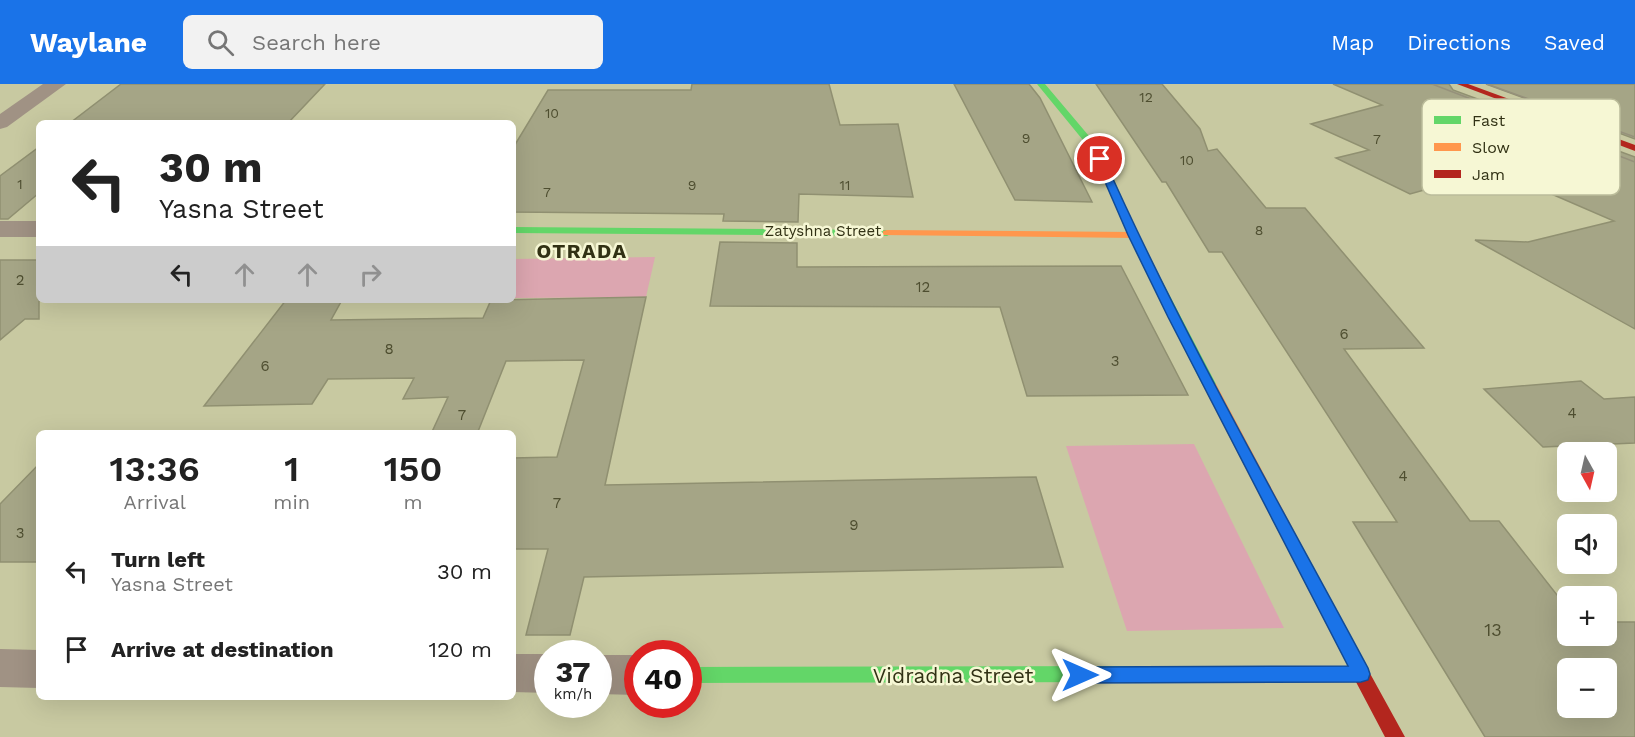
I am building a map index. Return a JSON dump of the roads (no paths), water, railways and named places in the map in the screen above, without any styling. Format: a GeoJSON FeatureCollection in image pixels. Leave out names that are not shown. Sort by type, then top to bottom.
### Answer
{"type":"FeatureCollection","features":[{"type":"Feature","properties":{"kind":"street"},"geometry":{"type":"LineString","coordinates":[[0,123],[56,84]]}},
{"type":"Feature","properties":{"kind":"street"},"geometry":{"type":"LineString","coordinates":[[1041,84],[1091,144],[1133,235],[1395,737]]}},
{"type":"Feature","properties":{"kind":"street"},"geometry":{"type":"LineString","coordinates":[[1461,84],[1502,99]]}},
{"type":"Feature","properties":{"kind":"street"},"geometry":{"type":"LineString","coordinates":[[1620,142],[1635,148]]}},
{"type":"Feature","properties":{"kind":"street"},"geometry":{"type":"LineString","coordinates":[[0,229],[36,229]]}},
{"type":"Feature","properties":{"kind":"street","name":"Zatyshna Street"},"geometry":{"type":"LineString","coordinates":[[516,230],[1133,235]]}},
{"type":"Feature","properties":{"kind":"street"},"geometry":{"type":"LineString","coordinates":[[0,668],[36,669]]}},
{"type":"Feature","properties":{"kind":"street"},"geometry":{"type":"LineString","coordinates":[[516,673],[534,674]]}},
{"type":"Feature","properties":{"kind":"street","name":"Vidradna Street"},"geometry":{"type":"LineString","coordinates":[[702,675],[1361,674]]}},
{"type":"Feature","properties":{"kind":"tram line"},"geometry":{"type":"LineString","coordinates":[[1432,84],[1471,99]]}},
{"type":"Feature","properties":{"kind":"tram line"},"geometry":{"type":"LineString","coordinates":[[1487,84],[1529,99]]}},
{"type":"Feature","properties":{"kind":"tram line"},"geometry":{"type":"LineString","coordinates":[[1620,132],[1635,137]]}},
{"type":"Feature","properties":{"kind":"tram line"},"geometry":{"type":"LineString","coordinates":[[1620,156],[1635,162]]}},
{"type":"Feature","properties":{"kind":"district","name":"OTRADA"},"geometry":{"type":"Point","coordinates":[582,251]}}]}
